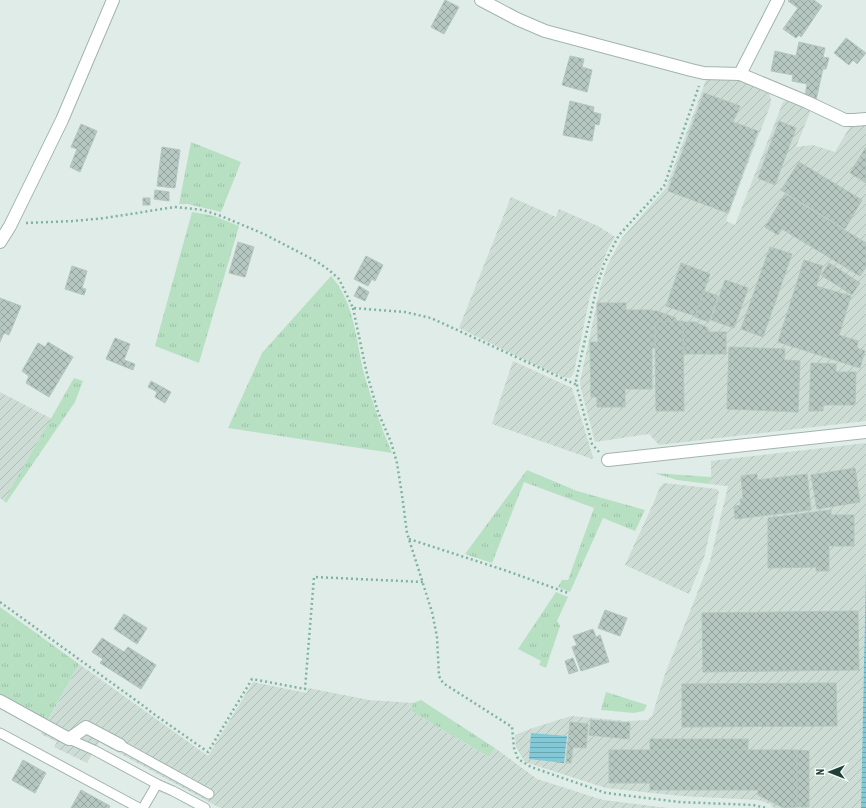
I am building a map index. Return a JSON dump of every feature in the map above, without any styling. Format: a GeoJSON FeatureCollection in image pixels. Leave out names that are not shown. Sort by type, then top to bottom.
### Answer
{"type":"FeatureCollection","features":[{"type":"Feature","properties":{"kind":"street"},"geometry":{"type":"LineString","coordinates":[[0,242],[62,120],[113,0]]}},
{"type":"Feature","properties":{"kind":"street"},"geometry":{"type":"LineString","coordinates":[[481,0],[517,19],[545,31],[704,73],[740,74],[808,102],[845,120],[866,119]]}},
{"type":"Feature","properties":{"kind":"street"},"geometry":{"type":"LineString","coordinates":[[740,74],[778,0]]}},
{"type":"Feature","properties":{"kind":"street"},"geometry":{"type":"LineString","coordinates":[[608,460],[866,432]]}},
{"type":"Feature","properties":{"kind":"street"},"geometry":{"type":"LineString","coordinates":[[0,701],[69,739],[86,728],[120,745]]}},
{"type":"Feature","properties":{"kind":"lane"},"geometry":{"type":"LineString","coordinates":[[0,733],[139,808]]}},
{"type":"Feature","properties":{"kind":"lane"},"geometry":{"type":"LineString","coordinates":[[69,739],[94,750],[156,784],[205,808]]}},
{"type":"Feature","properties":{"kind":"lane"},"geometry":{"type":"LineString","coordinates":[[120,745],[209,794]]}},
{"type":"Feature","properties":{"kind":"lane"},"geometry":{"type":"LineString","coordinates":[[143,808],[156,784]]}},
{"type":"Feature","properties":{"kind":"path"},"geometry":{"type":"LineString","coordinates":[[608,460],[599,453],[592,444],[576,380],[588,322],[604,264],[620,235],[664,186],[704,73]]}},
{"type":"Feature","properties":{"kind":"path"},"geometry":{"type":"LineString","coordinates":[[10,224],[97,219],[175,207],[203,210],[264,234],[316,261],[329,270],[339,279],[353,308],[367,374],[378,412],[391,442],[397,463],[406,533],[432,612],[437,637],[439,676],[443,682],[512,728],[514,748],[518,759],[531,767],[606,793],[679,802],[753,805],[766,808]]}},
{"type":"Feature","properties":{"kind":"path"},"geometry":{"type":"LineString","coordinates":[[353,308],[405,312],[432,318],[577,385]]}},
{"type":"Feature","properties":{"kind":"path"},"geometry":{"type":"LineString","coordinates":[[409,539],[507,571],[568,593]]}},
{"type":"Feature","properties":{"kind":"path"},"geometry":{"type":"LineString","coordinates":[[0,602],[208,752],[252,679],[305,689],[314,577],[423,582]]}},
{"type":"Feature","properties":{"kind":"shaded area"},"geometry":{"type":"Polygon","coordinates":[[[739,79],[769,92],[771,99],[770,106],[726,221],[735,225],[783,102],[790,99],[812,107],[796,147],[813,145],[835,152],[851,125],[866,124],[866,421],[659,445],[649,434],[595,442],[580,382],[600,288],[607,266],[622,238],[666,188],[706,80],[739,79]]]}},
{"type":"Feature","properties":{"kind":"shaded area"},"geometry":{"type":"Polygon","coordinates":[[[511,197],[556,217],[559,209],[598,226],[615,237],[607,251],[590,296],[574,372],[570,378],[548,371],[459,328],[511,197]]]}},
{"type":"Feature","properties":{"kind":"shaded area"},"geometry":{"type":"Polygon","coordinates":[[[513,361],[572,388],[593,457],[592,459],[492,424],[513,361]]]}},
{"type":"Feature","properties":{"kind":"shaded area"},"geometry":{"type":"Polygon","coordinates":[[[0,392],[52,419],[4,501],[0,498],[0,392]]]}},
{"type":"Feature","properties":{"kind":"shaded area"},"geometry":{"type":"Polygon","coordinates":[[[866,443],[866,565],[861,808],[774,808],[770,804],[758,800],[681,796],[606,788],[525,762],[516,747],[515,735],[533,728],[571,716],[627,721],[647,720],[652,716],[665,674],[710,561],[728,486],[709,484],[711,477],[711,461],[866,443]]]}},
{"type":"Feature","properties":{"kind":"shaded area"},"geometry":{"type":"Polygon","coordinates":[[[664,483],[717,489],[719,492],[704,558],[689,594],[625,565],[660,487],[664,483]]]}},
{"type":"Feature","properties":{"kind":"shaded area"},"geometry":{"type":"Polygon","coordinates":[[[79,664],[208,756],[253,682],[307,693],[308,688],[369,700],[413,703],[411,711],[489,757],[495,748],[537,779],[603,800],[668,808],[220,808],[99,742],[87,763],[54,747],[57,742],[41,734],[79,664]]]}},
{"type":"Feature","properties":{"kind":"green space"},"geometry":{"type":"Polygon","coordinates":[[[191,142],[241,162],[221,212],[188,204],[179,204],[191,142]]]}},
{"type":"Feature","properties":{"kind":"green space"},"geometry":{"type":"Polygon","coordinates":[[[192,212],[214,216],[239,226],[199,363],[155,346],[192,212]]]}},
{"type":"Feature","properties":{"kind":"green space"},"geometry":{"type":"Polygon","coordinates":[[[331,276],[339,287],[350,310],[364,374],[392,453],[228,428],[262,353],[331,276]]]}},
{"type":"Feature","properties":{"kind":"green space"},"geometry":{"type":"Polygon","coordinates":[[[74,378],[83,381],[75,402],[6,503],[4,501],[74,378]]]}},
{"type":"Feature","properties":{"kind":"green space"},"geometry":{"type":"Polygon","coordinates":[[[527,470],[577,491],[645,510],[635,531],[603,518],[570,592],[558,587],[562,580],[568,580],[594,508],[524,482],[492,563],[465,554],[527,470]]]}},
{"type":"Feature","properties":{"kind":"green space"},"geometry":{"type":"Polygon","coordinates":[[[654,473],[711,477],[709,484],[677,480],[654,473]]]}},
{"type":"Feature","properties":{"kind":"green space"},"geometry":{"type":"Polygon","coordinates":[[[556,592],[568,597],[557,621],[560,626],[546,668],[539,665],[541,661],[518,649],[556,592]]]}},
{"type":"Feature","properties":{"kind":"green space"},"geometry":{"type":"Polygon","coordinates":[[[0,607],[79,664],[48,720],[0,694],[0,607]]]}},
{"type":"Feature","properties":{"kind":"green space"},"geometry":{"type":"Polygon","coordinates":[[[606,692],[647,705],[644,711],[634,713],[601,710],[606,692]]]}},
{"type":"Feature","properties":{"kind":"green space"},"geometry":{"type":"Polygon","coordinates":[[[421,700],[495,748],[489,757],[411,711],[413,703],[421,700]]]}},
{"type":"Feature","properties":{"kind":"water"},"geometry":{"type":"Polygon","coordinates":[[[866,565],[866,808],[861,808],[866,565]]]}},
{"type":"Feature","properties":{"kind":"water"},"geometry":{"type":"Polygon","coordinates":[[[531,733],[567,736],[564,763],[529,759],[531,733]]]}},
{"type":"Feature","properties":{"kind":"building"},"geometry":{"type":"Polygon","coordinates":[[[445,0],[459,7],[444,34],[431,27],[445,0]]]}},
{"type":"Feature","properties":{"kind":"building"},"geometry":{"type":"Polygon","coordinates":[[[814,0],[822,6],[801,37],[799,35],[796,38],[783,29],[798,8],[788,1],[814,0]]]}},
{"type":"Feature","properties":{"kind":"building"},"geometry":{"type":"Polygon","coordinates":[[[846,38],[866,53],[857,64],[853,60],[849,65],[834,53],[846,38]]]}},
{"type":"Feature","properties":{"kind":"building"},"geometry":{"type":"Polygon","coordinates":[[[799,42],[825,48],[823,57],[829,58],[826,69],[823,69],[816,100],[805,97],[807,84],[792,81],[793,75],[771,71],[775,51],[796,56],[799,42]]]}},
{"type":"Feature","properties":{"kind":"building"},"geometry":{"type":"Polygon","coordinates":[[[570,56],[584,59],[582,67],[592,70],[587,92],[562,85],[570,56]]]}},
{"type":"Feature","properties":{"kind":"building"},"geometry":{"type":"Polygon","coordinates":[[[704,93],[740,106],[733,122],[758,131],[728,213],[668,191],[704,93]]]}},
{"type":"Feature","properties":{"kind":"building"},"geometry":{"type":"Polygon","coordinates":[[[570,101],[594,107],[593,112],[601,114],[599,125],[595,124],[592,141],[563,135],[570,101]]]}},
{"type":"Feature","properties":{"kind":"building"},"geometry":{"type":"Polygon","coordinates":[[[779,121],[796,128],[775,185],[758,178],[779,121]]]}},
{"type":"Feature","properties":{"kind":"building"},"geometry":{"type":"Polygon","coordinates":[[[81,124],[97,131],[80,172],[70,167],[77,149],[71,147],[81,124]]]}},
{"type":"Feature","properties":{"kind":"building"},"geometry":{"type":"Polygon","coordinates":[[[162,147],[180,150],[175,188],[157,186],[162,147]]]}},
{"type":"Feature","properties":{"kind":"building"},"geometry":{"type":"Polygon","coordinates":[[[866,147],[866,183],[850,173],[866,147]]]}},
{"type":"Feature","properties":{"kind":"building"},"geometry":{"type":"Polygon","coordinates":[[[799,162],[862,200],[845,229],[781,190],[799,162]]]}},
{"type":"Feature","properties":{"kind":"building"},"geometry":{"type":"Polygon","coordinates":[[[155,190],[169,192],[169,201],[154,199],[155,190]]]}},
{"type":"Feature","properties":{"kind":"building"},"geometry":{"type":"Polygon","coordinates":[[[785,194],[866,243],[866,267],[860,276],[782,229],[778,235],[765,227],[785,194]]]}},
{"type":"Feature","properties":{"kind":"building"},"geometry":{"type":"Polygon","coordinates":[[[143,198],[150,198],[150,205],[143,205],[143,198]]]}},
{"type":"Feature","properties":{"kind":"building"},"geometry":{"type":"Polygon","coordinates":[[[238,242],[254,247],[245,277],[229,273],[238,242]]]}},
{"type":"Feature","properties":{"kind":"building"},"geometry":{"type":"Polygon","coordinates":[[[770,247],[792,254],[763,337],[741,329],[770,247]]]}},
{"type":"Feature","properties":{"kind":"building"},"geometry":{"type":"Polygon","coordinates":[[[366,256],[383,265],[375,281],[372,279],[368,286],[354,279],[366,256]]]}},
{"type":"Feature","properties":{"kind":"building"},"geometry":{"type":"Polygon","coordinates":[[[804,260],[823,266],[816,286],[851,296],[839,335],[858,341],[857,348],[865,351],[860,368],[778,342],[804,260]]]}},
{"type":"Feature","properties":{"kind":"building"},"geometry":{"type":"Polygon","coordinates":[[[681,263],[710,274],[695,316],[666,306],[681,263]]]}},
{"type":"Feature","properties":{"kind":"building"},"geometry":{"type":"Polygon","coordinates":[[[829,263],[860,283],[852,295],[821,275],[829,263]]]}},
{"type":"Feature","properties":{"kind":"building"},"geometry":{"type":"Polygon","coordinates":[[[72,266],[87,271],[82,288],[86,289],[84,295],[65,289],[72,266]]]}},
{"type":"Feature","properties":{"kind":"building"},"geometry":{"type":"Polygon","coordinates":[[[725,280],[748,288],[734,328],[711,320],[725,280]]]}},
{"type":"Feature","properties":{"kind":"building"},"geometry":{"type":"Polygon","coordinates":[[[359,286],[369,292],[365,301],[354,296],[359,286]]]}},
{"type":"Feature","properties":{"kind":"building"},"geometry":{"type":"Polygon","coordinates":[[[704,291],[718,296],[709,322],[695,317],[704,291]]]}},
{"type":"Feature","properties":{"kind":"building"},"geometry":{"type":"Polygon","coordinates":[[[0,298],[21,306],[9,335],[4,333],[0,342],[0,298]]]}},
{"type":"Feature","properties":{"kind":"building"},"geometry":{"type":"Polygon","coordinates":[[[597,303],[626,303],[626,310],[652,310],[676,318],[676,321],[655,322],[655,348],[652,348],[652,389],[625,389],[625,407],[597,407],[597,397],[591,397],[590,342],[598,342],[597,303]]]}},
{"type":"Feature","properties":{"kind":"building"},"geometry":{"type":"Polygon","coordinates":[[[683,321],[684,411],[656,411],[655,322],[683,321]]]}},
{"type":"Feature","properties":{"kind":"building"},"geometry":{"type":"Polygon","coordinates":[[[683,322],[695,322],[708,328],[708,332],[726,332],[726,354],[684,354],[683,322]]]}},
{"type":"Feature","properties":{"kind":"building"},"geometry":{"type":"Polygon","coordinates":[[[115,338],[130,344],[124,360],[135,364],[133,370],[106,359],[115,338]]]}},
{"type":"Feature","properties":{"kind":"building"},"geometry":{"type":"Polygon","coordinates":[[[48,342],[73,357],[49,397],[26,383],[29,376],[22,371],[38,343],[45,347],[48,342]]]}},
{"type":"Feature","properties":{"kind":"building"},"geometry":{"type":"Polygon","coordinates":[[[729,347],[785,349],[784,360],[800,361],[798,412],[727,409],[729,347]]]}},
{"type":"Feature","properties":{"kind":"building"},"geometry":{"type":"Polygon","coordinates":[[[811,363],[836,364],[836,372],[856,372],[855,405],[823,405],[823,411],[809,411],[811,363]]]}},
{"type":"Feature","properties":{"kind":"building"},"geometry":{"type":"Polygon","coordinates":[[[151,381],[171,392],[165,403],[155,397],[157,392],[148,387],[151,381]]]}},
{"type":"Feature","properties":{"kind":"building"},"geometry":{"type":"Polygon","coordinates":[[[855,468],[860,502],[817,509],[811,475],[855,468]]]}},
{"type":"Feature","properties":{"kind":"building"},"geometry":{"type":"Polygon","coordinates":[[[757,474],[757,480],[807,474],[811,510],[735,519],[734,506],[741,505],[740,499],[743,498],[741,476],[757,474]]]}},
{"type":"Feature","properties":{"kind":"building"},"geometry":{"type":"Polygon","coordinates":[[[831,510],[831,515],[854,515],[854,546],[829,546],[829,571],[816,571],[816,567],[768,568],[768,518],[831,510]]]}},
{"type":"Feature","properties":{"kind":"building"},"geometry":{"type":"Polygon","coordinates":[[[605,610],[627,618],[620,636],[598,628],[605,610]]]}},
{"type":"Feature","properties":{"kind":"building"},"geometry":{"type":"Polygon","coordinates":[[[858,611],[859,670],[703,672],[702,613],[858,611]]]}},
{"type":"Feature","properties":{"kind":"building"},"geometry":{"type":"Polygon","coordinates":[[[124,614],[147,628],[137,644],[114,629],[124,614]]]}},
{"type":"Feature","properties":{"kind":"building"},"geometry":{"type":"Polygon","coordinates":[[[593,629],[596,637],[600,635],[609,662],[581,671],[572,647],[577,645],[573,636],[593,629]]]}},
{"type":"Feature","properties":{"kind":"building"},"geometry":{"type":"Polygon","coordinates":[[[102,638],[124,652],[128,647],[156,665],[141,689],[100,663],[103,659],[92,652],[102,638]]]}},
{"type":"Feature","properties":{"kind":"building"},"geometry":{"type":"Polygon","coordinates":[[[573,658],[578,671],[569,674],[565,661],[573,658]]]}},
{"type":"Feature","properties":{"kind":"building"},"geometry":{"type":"Polygon","coordinates":[[[836,683],[837,726],[682,727],[682,684],[836,683]]]}},
{"type":"Feature","properties":{"kind":"building"},"geometry":{"type":"Polygon","coordinates":[[[591,720],[630,723],[629,739],[589,735],[591,720]]]}},
{"type":"Feature","properties":{"kind":"building"},"geometry":{"type":"Polygon","coordinates":[[[570,722],[588,724],[586,748],[573,747],[571,763],[566,763],[570,722]]]}},
{"type":"Feature","properties":{"kind":"building"},"geometry":{"type":"Polygon","coordinates":[[[650,739],[748,739],[748,750],[650,750],[650,739]]]}},
{"type":"Feature","properties":{"kind":"building"},"geometry":{"type":"Polygon","coordinates":[[[609,750],[797,750],[797,807],[784,808],[758,795],[758,790],[650,790],[650,783],[609,783],[609,750]]]}},
{"type":"Feature","properties":{"kind":"building"},"geometry":{"type":"Polygon","coordinates":[[[797,750],[809,751],[809,807],[797,807],[797,750]]]}},
{"type":"Feature","properties":{"kind":"building"},"geometry":{"type":"Polygon","coordinates":[[[23,760],[46,773],[35,793],[12,780],[23,760]]]}},
{"type":"Feature","properties":{"kind":"building"},"geometry":{"type":"Polygon","coordinates":[[[81,790],[110,806],[109,808],[71,808],[81,790]]]}}]}
